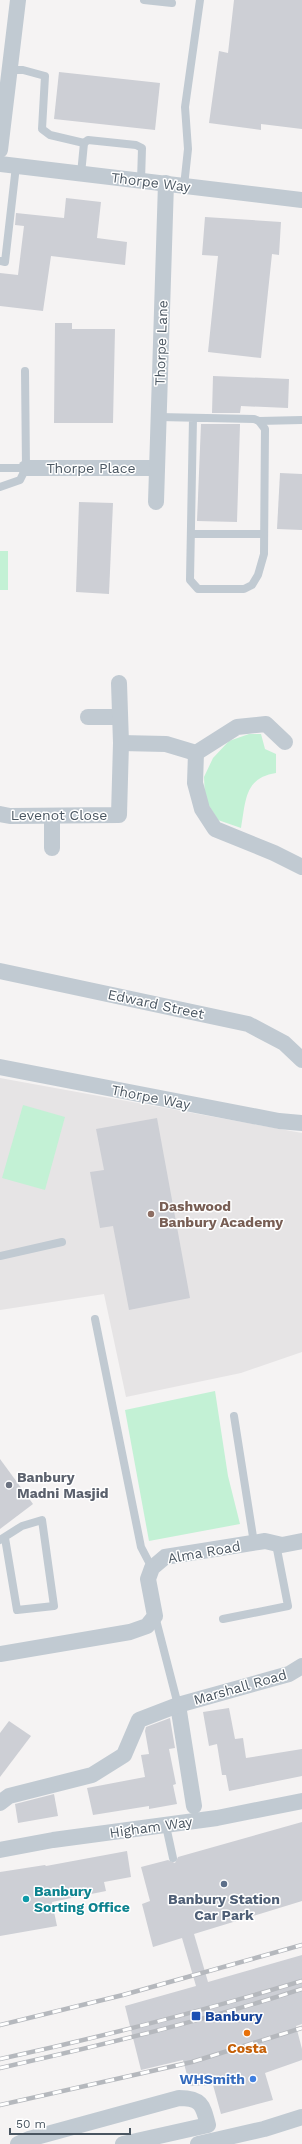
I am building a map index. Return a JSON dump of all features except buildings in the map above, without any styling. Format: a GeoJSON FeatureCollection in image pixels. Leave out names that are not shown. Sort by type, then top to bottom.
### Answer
{"type":"FeatureCollection","features":[{"type":"Feature","properties":{"kind":"street"},"geometry":{"type":"LineString","coordinates":[[0,150],[18,0]]}},
{"type":"Feature","properties":{"kind":"street","name":"Thorpe Way"},"geometry":{"type":"LineString","coordinates":[[0,164],[302,200]]}},
{"type":"Feature","properties":{"kind":"street","name":"Thorpe Lane"},"geometry":{"type":"LineString","coordinates":[[156,502],[166,184]]}},
{"type":"Feature","properties":{"kind":"street","name":"Thorpe Place"},"geometry":{"type":"LineString","coordinates":[[26,468],[157,468]]}},
{"type":"Feature","properties":{"kind":"street","name":"Levenot Close"},"geometry":{"type":"LineString","coordinates":[[0,814],[10,816],[52,816],[119,814],[121,743],[119,683]]}},
{"type":"Feature","properties":{"kind":"street"},"geometry":{"type":"LineString","coordinates":[[88,717],[120,717]]}},
{"type":"Feature","properties":{"kind":"street"},"geometry":{"type":"LineString","coordinates":[[196,754],[237,727],[266,724],[285,742]]}},
{"type":"Feature","properties":{"kind":"street"},"geometry":{"type":"LineString","coordinates":[[121,743],[166,744],[196,754]]}},
{"type":"Feature","properties":{"kind":"street"},"geometry":{"type":"LineString","coordinates":[[196,754],[195,783],[202,808],[215,829],[274,853],[302,867]]}},
{"type":"Feature","properties":{"kind":"street"},"geometry":{"type":"LineString","coordinates":[[52,816],[52,848]]}},
{"type":"Feature","properties":{"kind":"street","name":"Edward Street"},"geometry":{"type":"LineString","coordinates":[[0,971],[248,1024],[284,1042],[302,1060]]}},
{"type":"Feature","properties":{"kind":"street","name":"Thorpe Way"},"geometry":{"type":"LineString","coordinates":[[0,1067],[271,1120],[302,1123]]}},
{"type":"Feature","properties":{"kind":"street","name":"Alma Road"},"geometry":{"type":"LineString","coordinates":[[155,1616],[148,1579],[152,1568],[165,1557],[265,1541],[282,1545],[302,1541]]}},
{"type":"Feature","properties":{"kind":"street"},"geometry":{"type":"LineString","coordinates":[[0,1654],[130,1632],[147,1626],[155,1616]]}},
{"type":"Feature","properties":{"kind":"street","name":"Marshall Road"},"geometry":{"type":"LineString","coordinates":[[0,1803],[9,1796],[92,1775],[124,1755],[139,1720],[178,1705],[290,1674],[302,1666]]}},
{"type":"Feature","properties":{"kind":"street","name":"Marshall Road"},"geometry":{"type":"LineString","coordinates":[[178,1705],[194,1806]]}},
{"type":"Feature","properties":{"kind":"street","name":"Higham Way"},"geometry":{"type":"LineString","coordinates":[[0,1850],[53,1840],[166,1826],[302,1801]]}},
{"type":"Feature","properties":{"kind":"street"},"geometry":{"type":"LineString","coordinates":[[18,2144],[29,2139],[179,2098],[187,2098],[200,2103],[204,2108],[208,2125],[123,2144]]}},
{"type":"Feature","properties":{"kind":"street"},"geometry":{"type":"LineString","coordinates":[[198,2144],[264,2129],[302,2117]]}},
{"type":"Feature","properties":{"kind":"lane"},"geometry":{"type":"LineString","coordinates":[[144,0],[172,3]]}},
{"type":"Feature","properties":{"kind":"lane"},"geometry":{"type":"LineString","coordinates":[[184,186],[188,149],[186,107],[200,0]]}},
{"type":"Feature","properties":{"kind":"lane"},"geometry":{"type":"LineString","coordinates":[[9,70],[37,72],[45,76],[42,129],[50,135],[84,143],[88,140],[141,146],[141,180]]}},
{"type":"Feature","properties":{"kind":"lane"},"geometry":{"type":"LineString","coordinates":[[81,174],[84,143]]}},
{"type":"Feature","properties":{"kind":"lane"},"geometry":{"type":"LineString","coordinates":[[0,261],[5,262],[16,166]]}},
{"type":"Feature","properties":{"kind":"lane","name":"Thorpe Place"},"geometry":{"type":"LineString","coordinates":[[0,468],[26,468],[25,371]]}},
{"type":"Feature","properties":{"kind":"lane"},"geometry":{"type":"LineString","coordinates":[[159,417],[254,419],[259,421],[302,420]]}},
{"type":"Feature","properties":{"kind":"lane"},"geometry":{"type":"LineString","coordinates":[[193,418],[190,580],[198,589],[244,589],[252,585],[262,565],[264,554],[265,429],[259,421]]}},
{"type":"Feature","properties":{"kind":"lane"},"geometry":{"type":"LineString","coordinates":[[0,487],[20,480],[26,468]]}},
{"type":"Feature","properties":{"kind":"lane"},"geometry":{"type":"LineString","coordinates":[[191,534],[264,534]]}},
{"type":"Feature","properties":{"kind":"lane"},"geometry":{"type":"LineString","coordinates":[[0,1256],[62,1242]]}},
{"type":"Feature","properties":{"kind":"lane"},"geometry":{"type":"LineString","coordinates":[[95,1319],[141,1547],[152,1568]]}},
{"type":"Feature","properties":{"kind":"lane"},"geometry":{"type":"LineString","coordinates":[[234,1416],[254,1543]]}},
{"type":"Feature","properties":{"kind":"lane"},"geometry":{"type":"LineString","coordinates":[[42,1520],[54,1606],[17,1610],[3,1539],[22,1526],[42,1520]]}},
{"type":"Feature","properties":{"kind":"lane"},"geometry":{"type":"LineString","coordinates":[[223,1619],[288,1606],[276,1544]]}},
{"type":"Feature","properties":{"kind":"lane"},"geometry":{"type":"LineString","coordinates":[[155,1616],[178,1705]]}},
{"type":"Feature","properties":{"kind":"lane"},"geometry":{"type":"LineString","coordinates":[[166,1826],[173,1858]]}},
{"type":"Feature","properties":{"kind":"shaded area","name":"Dashwood Banbury Academy"},"geometry":{"type":"Polygon","coordinates":[[[0,1078],[302,1133],[302,1352],[241,1373],[126,1397],[104,1294],[0,1310],[0,1078]]]}},
{"type":"Feature","properties":{"kind":"green space"},"geometry":{"type":"Polygon","coordinates":[[[0,551],[8,551],[8,590],[0,590],[0,551]]]}},
{"type":"Feature","properties":{"kind":"green space"},"geometry":{"type":"Polygon","coordinates":[[[249,734],[261,734],[265,749],[276,754],[276,773],[258,780],[252,785],[248,792],[241,828],[218,820],[205,799],[204,777],[213,758],[229,741],[249,734]]]}},
{"type":"Feature","properties":{"kind":"green space"},"geometry":{"type":"Polygon","coordinates":[[[23,1105],[65,1117],[45,1190],[2,1178],[23,1105]]]}},
{"type":"Feature","properties":{"kind":"green space"},"geometry":{"type":"Polygon","coordinates":[[[215,1391],[228,1476],[240,1524],[149,1541],[125,1410],[215,1391]]]}},
{"type":"Feature","properties":{"kind":"railway"},"geometry":{"type":"LineString","coordinates":[[0,2025],[123,1995],[302,1945]]}},
{"type":"Feature","properties":{"kind":"railway"},"geometry":{"type":"LineString","coordinates":[[0,2059],[152,2023],[302,1981]]}},
{"type":"Feature","properties":{"kind":"railway"},"geometry":{"type":"LineString","coordinates":[[0,2068],[152,2032],[227,2012],[302,1989]]}},
{"type":"Feature","properties":{"kind":"railway"},"geometry":{"type":"LineString","coordinates":[[0,2105],[192,2062],[302,2028]]}},
{"type":"Feature","properties":{"kind":"place","name":"Dashwood Banbury Academy"},"geometry":{"type":"Point","coordinates":[151,1214]}},
{"type":"Feature","properties":{"kind":"place","name":"Banbury Madni Masjid"},"geometry":{"type":"Point","coordinates":[9,1485]}},
{"type":"Feature","properties":{"kind":"place","name":"Banbury Station Car Park"},"geometry":{"type":"Point","coordinates":[224,1884]}},
{"type":"Feature","properties":{"kind":"place","name":"Banbury Sorting Office"},"geometry":{"type":"Point","coordinates":[26,1899]}},
{"type":"Feature","properties":{"kind":"place","name":"Banbury"},"geometry":{"type":"Point","coordinates":[196,2016]}},
{"type":"Feature","properties":{"kind":"place","name":"Costa"},"geometry":{"type":"Point","coordinates":[247,2033]}},
{"type":"Feature","properties":{"kind":"place","name":"WHSmith"},"geometry":{"type":"Point","coordinates":[253,2079]}}]}
